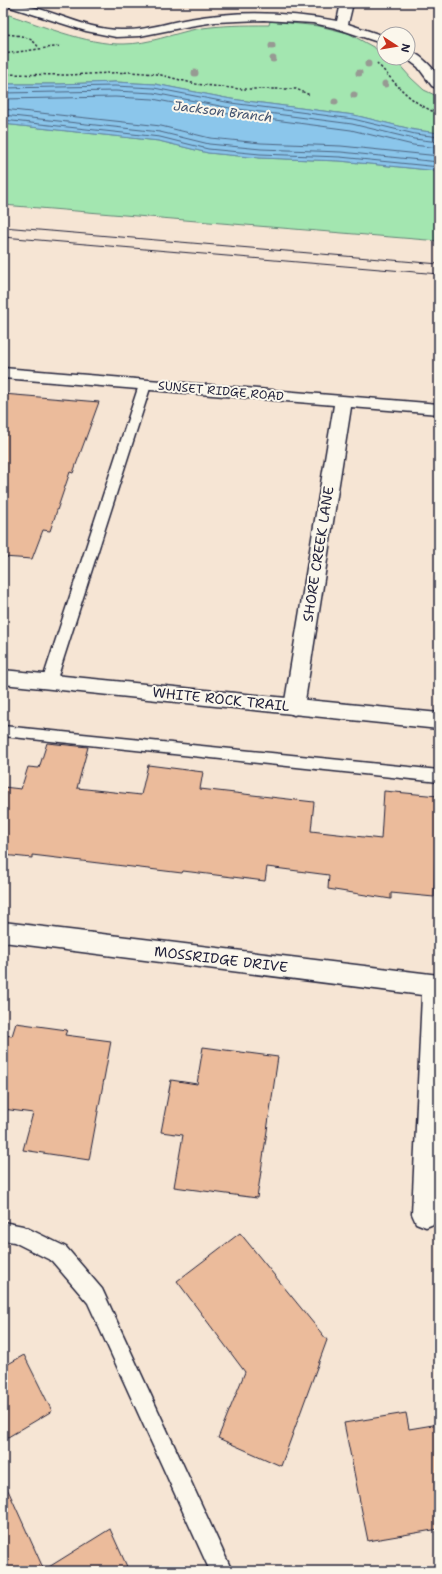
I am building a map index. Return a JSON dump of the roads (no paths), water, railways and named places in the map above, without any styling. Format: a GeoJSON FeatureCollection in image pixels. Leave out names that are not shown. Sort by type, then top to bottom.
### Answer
{"type":"FeatureCollection","features":[{"type":"Feature","properties":{"kind":"street"},"geometry":{"type":"LineString","coordinates":[[8,3],[102,32],[120,34],[139,33],[189,22],[249,16],[313,20],[342,25],[376,37]]}},
{"type":"Feature","properties":{"kind":"street"},"geometry":{"type":"LineString","coordinates":[[342,25],[347,3]]}},
{"type":"Feature","properties":{"kind":"street"},"geometry":{"type":"LineString","coordinates":[[313,20],[317,8]]}},
{"type":"Feature","properties":{"kind":"street"},"geometry":{"type":"LineString","coordinates":[[416,60],[422,64],[439,85]]}},
{"type":"Feature","properties":{"kind":"street","name":"SUNSET RIDGE ROAD"},"geometry":{"type":"LineString","coordinates":[[3,373],[439,409]]}},
{"type":"Feature","properties":{"kind":"street","name":"SHORE CREEK LANE"},"geometry":{"type":"LineString","coordinates":[[294,707],[343,402]]}},
{"type":"Feature","properties":{"kind":"street","name":"WHITE ROCK TRAIL"},"geometry":{"type":"LineString","coordinates":[[3,677],[439,721]]}},
{"type":"Feature","properties":{"kind":"street","name":"MOSSRIDGE DRIVE"},"geometry":{"type":"LineString","coordinates":[[3,932],[437,986]]}},
{"type":"Feature","properties":{"kind":"street"},"geometry":{"type":"LineString","coordinates":[[426,1214],[437,986]]}},
{"type":"Feature","properties":{"kind":"lane"},"geometry":{"type":"LineString","coordinates":[[49,682],[145,385]]}},
{"type":"Feature","properties":{"kind":"lane"},"geometry":{"type":"LineString","coordinates":[[3,731],[439,776]]}},
{"type":"Feature","properties":{"kind":"lane"},"geometry":{"type":"LineString","coordinates":[[3,1231],[16,1233],[59,1254],[95,1296],[221,1571]]}},
{"type":"Feature","properties":{"kind":"water","name":"Jackson Branch"},"geometry":{"type":"Polygon","coordinates":[[[115,82],[155,84],[231,99],[354,115],[415,130],[439,133],[439,171],[340,161],[260,158],[208,153],[159,141],[3,124],[3,84],[115,82]]]}},
{"type":"Feature","properties":{"kind":"tram line"},"geometry":{"type":"LineString","coordinates":[[3,227],[439,264]]}},
{"type":"Feature","properties":{"kind":"tram line"},"geometry":{"type":"LineString","coordinates":[[3,237],[439,274]]}}]}
